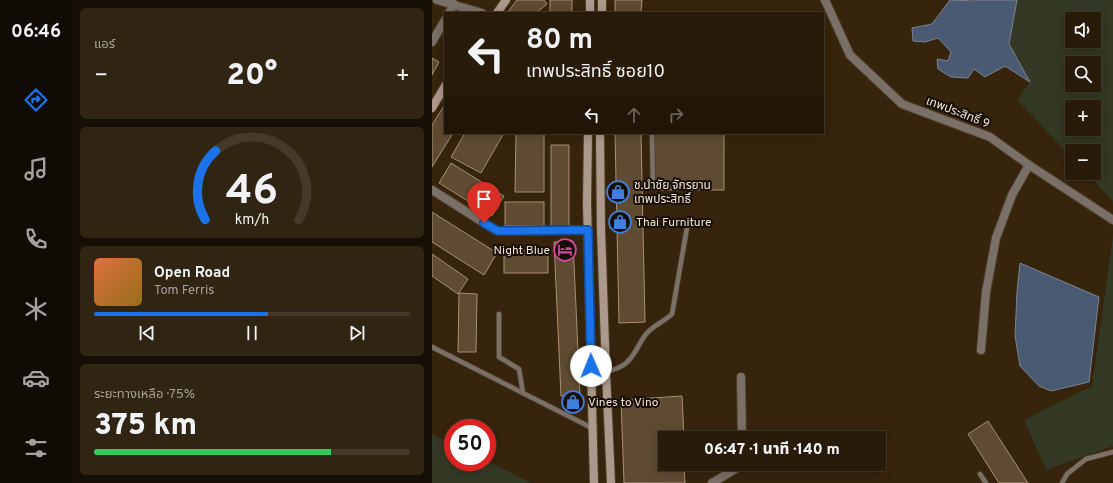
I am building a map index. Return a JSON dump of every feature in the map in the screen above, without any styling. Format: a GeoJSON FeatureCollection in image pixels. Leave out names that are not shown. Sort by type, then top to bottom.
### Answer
{"type":"FeatureCollection","features":[{"type":"Feature","properties":{"kind":"main road"},"geometry":{"type":"LineString","coordinates":[[498,12],[506,0]]}},
{"type":"Feature","properties":{"kind":"main road"},"geometry":{"type":"LineString","coordinates":[[590,0],[590,12]]}},
{"type":"Feature","properties":{"kind":"main road"},"geometry":{"type":"LineString","coordinates":[[602,0],[602,12]]}},
{"type":"Feature","properties":{"kind":"main road"},"geometry":{"type":"LineString","coordinates":[[432,108],[444,88]]}},
{"type":"Feature","properties":{"kind":"main road"},"geometry":{"type":"LineString","coordinates":[[588,134],[588,230],[594,483]]}},
{"type":"Feature","properties":{"kind":"main road"},"geometry":{"type":"LineString","coordinates":[[600,134],[601,230],[611,483]]}},
{"type":"Feature","properties":{"kind":"street"},"geometry":{"type":"LineString","coordinates":[[438,0],[479,12]]}},
{"type":"Feature","properties":{"kind":"street","name":"เทพประสิทธิ์ 9"},"geometry":{"type":"LineString","coordinates":[[825,0],[850,55],[902,104],[990,137],[1029,165],[1113,220]]}},
{"type":"Feature","properties":{"kind":"street"},"geometry":{"type":"LineString","coordinates":[[450,12],[454,4]]}},
{"type":"Feature","properties":{"kind":"street"},"geometry":{"type":"LineString","coordinates":[[432,42],[444,22]]}},
{"type":"Feature","properties":{"kind":"street"},"geometry":{"type":"LineString","coordinates":[[981,350],[986,292],[996,238],[1012,195],[1029,165]]}},
{"type":"Feature","properties":{"kind":"street"},"geometry":{"type":"LineString","coordinates":[[432,190],[498,231],[588,230]]}},
{"type":"Feature","properties":{"kind":"street"},"geometry":{"type":"LineString","coordinates":[[741,377],[742,431]]}},
{"type":"Feature","properties":{"kind":"street"},"geometry":{"type":"LineString","coordinates":[[712,483],[732,471]]}},
{"type":"Feature","properties":{"kind":"lane"},"geometry":{"type":"LineString","coordinates":[[652,134],[653,188]]}},
{"type":"Feature","properties":{"kind":"lane"},"geometry":{"type":"LineString","coordinates":[[606,372],[625,364],[633,355],[648,332],[672,314],[688,222]]}},
{"type":"Feature","properties":{"kind":"lane"},"geometry":{"type":"LineString","coordinates":[[499,314],[499,357],[519,369],[523,393]]}},
{"type":"Feature","properties":{"kind":"lane"},"geometry":{"type":"LineString","coordinates":[[432,347],[592,428]]}},
{"type":"Feature","properties":{"kind":"lane"},"geometry":{"type":"LineString","coordinates":[[1062,483],[1067,474],[1086,459],[1113,452]]}},
{"type":"Feature","properties":{"kind":"lane"},"geometry":{"type":"LineString","coordinates":[[980,474],[986,483]]}},
{"type":"Feature","properties":{"kind":"green space"},"geometry":{"type":"Polygon","coordinates":[[[1017,0],[1113,0],[1113,201],[1093,180],[1101,180],[1101,144],[1065,144],[1065,151],[1017,100],[1030,82],[1009,44],[1017,0]]]}},
{"type":"Feature","properties":{"kind":"green space"},"geometry":{"type":"Polygon","coordinates":[[[1113,236],[1113,446],[1046,470],[1024,420],[1092,386],[1113,236]]]}},
{"type":"Feature","properties":{"kind":"green space"},"geometry":{"type":"Polygon","coordinates":[[[432,434],[444,440],[444,471],[496,471],[496,466],[531,483],[432,483],[432,434]]]}},
{"type":"Feature","properties":{"kind":"water"},"geometry":{"type":"Polygon","coordinates":[[[950,0],[1017,0],[1009,44],[1030,82],[1005,66],[985,77],[974,69],[968,78],[951,77],[938,69],[937,59],[948,61],[951,52],[938,38],[925,42],[913,41],[912,28],[932,24],[950,0]]]}},
{"type":"Feature","properties":{"kind":"water"},"geometry":{"type":"Polygon","coordinates":[[[1020,263],[1099,297],[1089,382],[1051,391],[1039,386],[1020,366],[1015,336],[1020,263]]]}},
{"type":"Feature","properties":{"kind":"building"},"geometry":{"type":"Polygon","coordinates":[[[517,0],[544,0],[547,4],[537,12],[508,12],[517,0]]]}},
{"type":"Feature","properties":{"kind":"building"},"geometry":{"type":"Polygon","coordinates":[[[550,0],[572,0],[572,12],[550,12],[550,0]]]}},
{"type":"Feature","properties":{"kind":"building"},"geometry":{"type":"Polygon","coordinates":[[[615,0],[642,0],[641,12],[615,12],[615,0]]]}},
{"type":"Feature","properties":{"kind":"building"},"geometry":{"type":"Polygon","coordinates":[[[432,58],[439,62],[432,75],[432,58]]]}},
{"type":"Feature","properties":{"kind":"building"},"geometry":{"type":"Polygon","coordinates":[[[444,106],[444,134],[452,134],[432,167],[432,125],[444,106]]]}},
{"type":"Feature","properties":{"kind":"building"},"geometry":{"type":"Polygon","coordinates":[[[464,134],[503,134],[481,173],[451,157],[464,134]]]}},
{"type":"Feature","properties":{"kind":"building"},"geometry":{"type":"Polygon","coordinates":[[[516,134],[544,134],[544,192],[515,192],[516,134]]]}},
{"type":"Feature","properties":{"kind":"building"},"geometry":{"type":"Polygon","coordinates":[[[615,134],[641,134],[645,322],[619,323],[615,134]]]}},
{"type":"Feature","properties":{"kind":"building"},"geometry":{"type":"Polygon","coordinates":[[[654,134],[724,134],[724,190],[654,190],[654,134]]]}},
{"type":"Feature","properties":{"kind":"building"},"geometry":{"type":"Polygon","coordinates":[[[551,145],[569,145],[569,227],[551,228],[551,145]]]}},
{"type":"Feature","properties":{"kind":"building"},"geometry":{"type":"Polygon","coordinates":[[[451,163],[504,196],[492,216],[439,183],[451,163]]]}},
{"type":"Feature","properties":{"kind":"building"},"geometry":{"type":"Polygon","coordinates":[[[505,202],[544,202],[544,226],[505,226],[505,202]]]}},
{"type":"Feature","properties":{"kind":"building"},"geometry":{"type":"Polygon","coordinates":[[[432,212],[497,253],[484,275],[432,242],[432,212]]]}},
{"type":"Feature","properties":{"kind":"building"},"geometry":{"type":"Polygon","coordinates":[[[573,241],[580,395],[561,396],[554,242],[573,241]]]}},
{"type":"Feature","properties":{"kind":"building"},"geometry":{"type":"Polygon","coordinates":[[[504,250],[548,250],[548,273],[504,273],[504,250]]]}},
{"type":"Feature","properties":{"kind":"building"},"geometry":{"type":"Polygon","coordinates":[[[432,254],[468,279],[458,294],[432,276],[432,254]]]}},
{"type":"Feature","properties":{"kind":"building"},"geometry":{"type":"Polygon","coordinates":[[[459,293],[477,294],[476,352],[458,352],[459,293]]]}},
{"type":"Feature","properties":{"kind":"building"},"geometry":{"type":"Polygon","coordinates":[[[682,396],[684,431],[658,431],[658,471],[684,471],[685,483],[624,483],[621,400],[682,396]]]}},
{"type":"Feature","properties":{"kind":"building"},"geometry":{"type":"Polygon","coordinates":[[[988,421],[1028,483],[999,483],[968,434],[988,421]]]}},
{"type":"Feature","properties":{"kind":"place","name":"ช.นำชัย จักรยาน เทพประสิทธิ์"},"geometry":{"type":"Point","coordinates":[618,192]}},
{"type":"Feature","properties":{"kind":"place","name":"Thai Furniture"},"geometry":{"type":"Point","coordinates":[620,222]}},
{"type":"Feature","properties":{"kind":"place","name":"Night Blue"},"geometry":{"type":"Point","coordinates":[565,250]}},
{"type":"Feature","properties":{"kind":"place","name":"Vines to Vino"},"geometry":{"type":"Point","coordinates":[573,402]}},
{"type":"Feature","properties":{"kind":"route"},"geometry":{"type":"LineString","coordinates":[[484,223],[498,231],[588,230],[591,366]]}}]}
